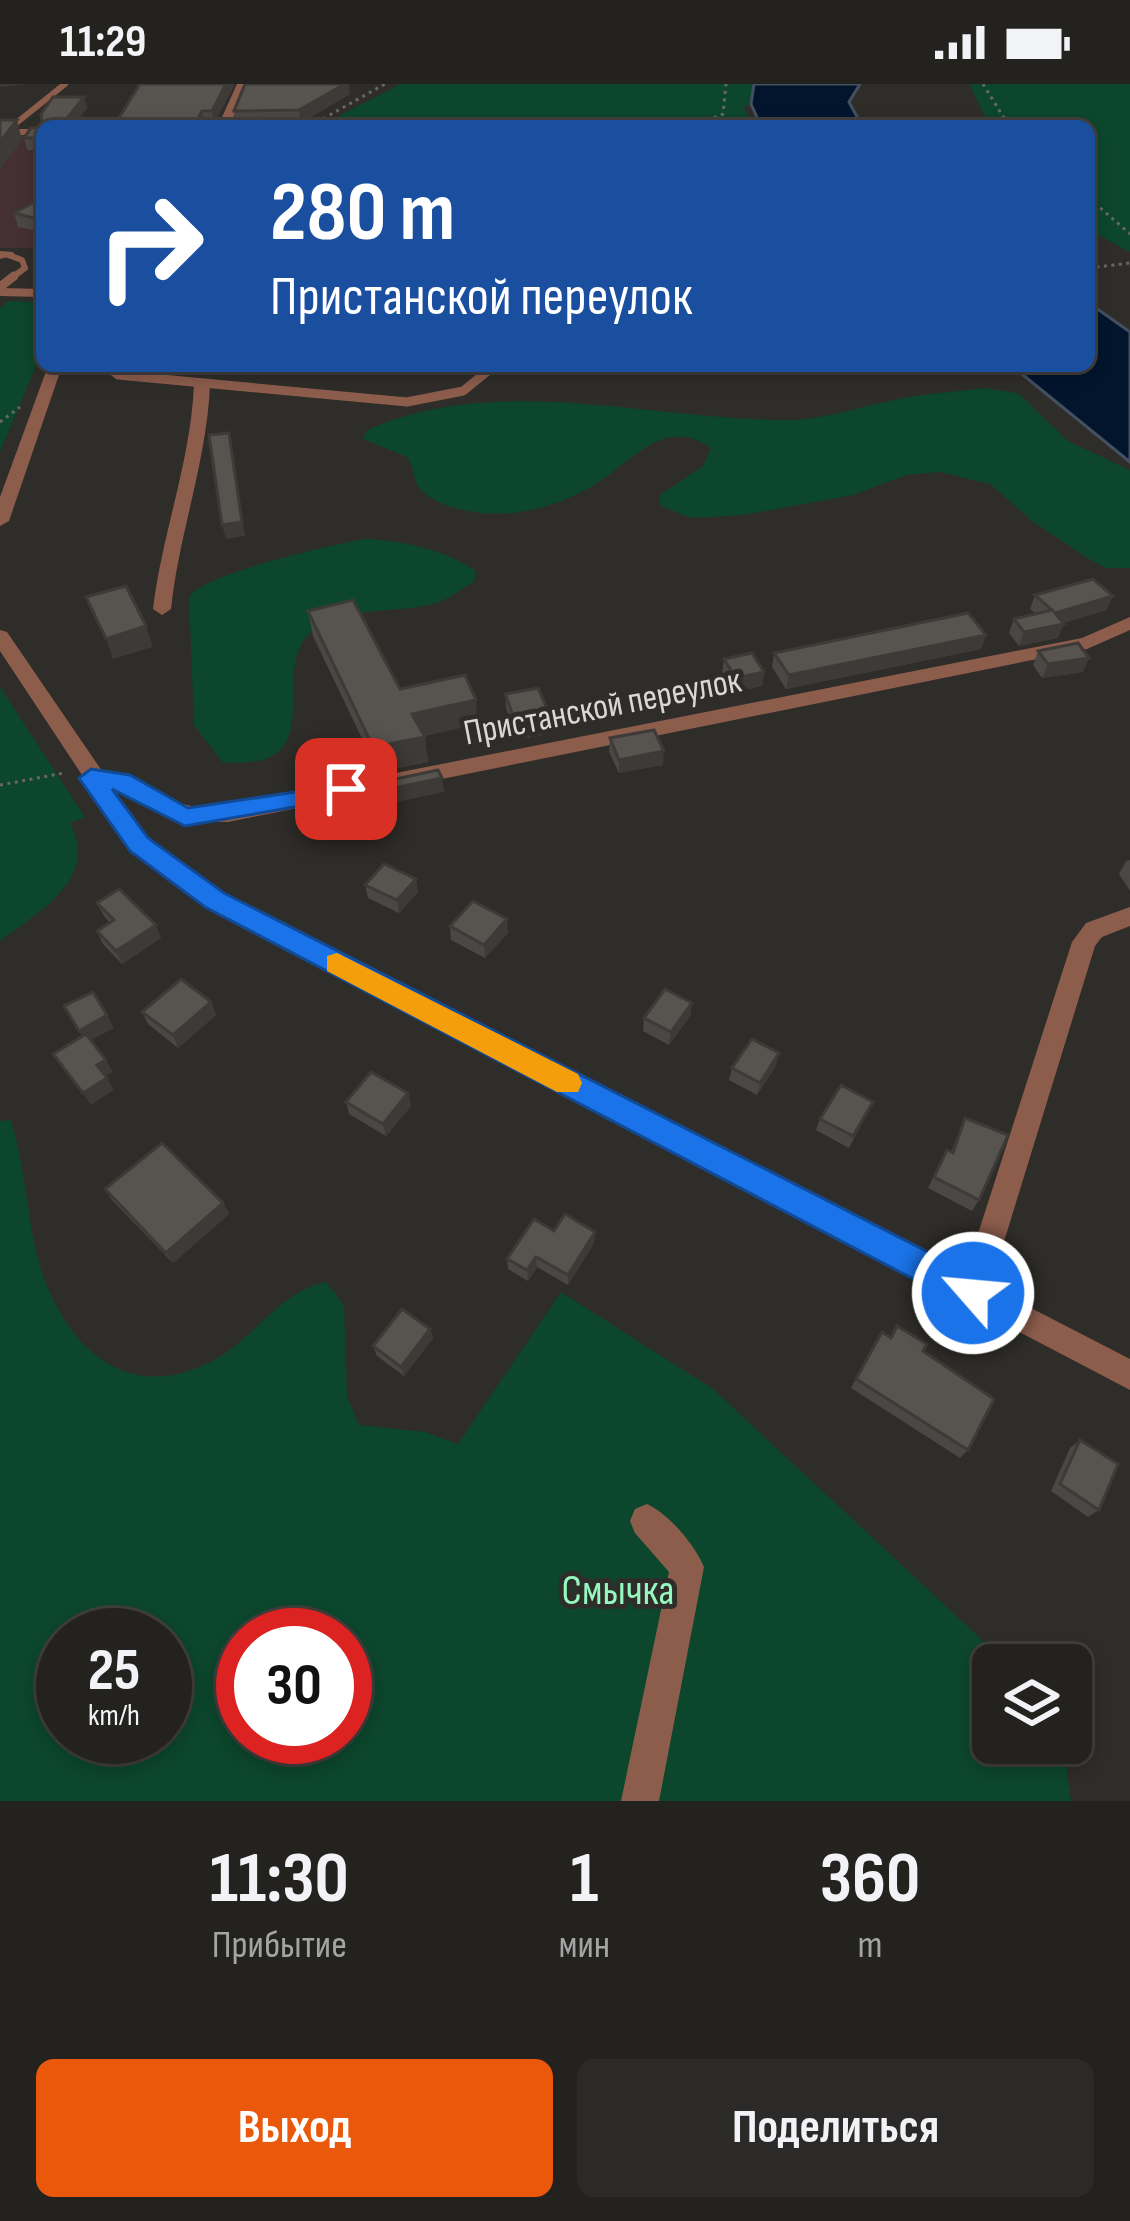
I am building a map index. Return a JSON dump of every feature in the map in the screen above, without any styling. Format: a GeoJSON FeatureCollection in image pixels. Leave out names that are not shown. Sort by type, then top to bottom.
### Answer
{"type":"FeatureCollection","features":[{"type":"Feature","properties":{"kind":"street"},"geometry":{"type":"LineString","coordinates":[[227,120],[242,84]]}},
{"type":"Feature","properties":{"kind":"street"},"geometry":{"type":"LineString","coordinates":[[2,132],[36,132]]}},
{"type":"Feature","properties":{"kind":"street"},"geometry":{"type":"LineString","coordinates":[[0,289],[36,292]]}},
{"type":"Feature","properties":{"kind":"street"},"geometry":{"type":"LineString","coordinates":[[0,521],[53,372]]}},
{"type":"Feature","properties":{"kind":"street"},"geometry":{"type":"LineString","coordinates":[[162,609],[165,559],[203,435],[202,384]]}},
{"type":"Feature","properties":{"kind":"street","name":"Пристанской переулок"},"geometry":{"type":"LineString","coordinates":[[78,775],[122,781],[185,817],[228,814],[1087,643],[1130,623]]}},
{"type":"Feature","properties":{"kind":"street"},"geometry":{"type":"LineString","coordinates":[[0,636],[78,775],[139,844],[214,900],[1130,1375]]}},
{"type":"Feature","properties":{"kind":"street"},"geometry":{"type":"LineString","coordinates":[[973,1293],[1084,942],[1111,920],[1130,916]]}},
{"type":"Feature","properties":{"kind":"street"},"geometry":{"type":"LineString","coordinates":[[640,1801],[687,1567],[647,1521]]}},
{"type":"Feature","properties":{"kind":"lane"},"geometry":{"type":"LineString","coordinates":[[2,132],[65,84]]}},
{"type":"Feature","properties":{"kind":"lane"},"geometry":{"type":"LineString","coordinates":[[0,289],[26,268],[22,260],[4,255]]}},
{"type":"Feature","properties":{"kind":"lane"},"geometry":{"type":"LineString","coordinates":[[114,372],[407,402],[463,391],[487,372]]}},
{"type":"Feature","properties":{"kind":"path"},"geometry":{"type":"LineString","coordinates":[[321,120],[385,84]]}},
{"type":"Feature","properties":{"kind":"path"},"geometry":{"type":"LineString","coordinates":[[709,120],[723,115],[726,84]]}},
{"type":"Feature","properties":{"kind":"path"},"geometry":{"type":"LineString","coordinates":[[983,84],[1005,120]]}},
{"type":"Feature","properties":{"kind":"path"},"geometry":{"type":"LineString","coordinates":[[1095,203],[1130,234]]}},
{"type":"Feature","properties":{"kind":"path"},"geometry":{"type":"LineString","coordinates":[[1095,267],[1130,263]]}},
{"type":"Feature","properties":{"kind":"path"},"geometry":{"type":"LineString","coordinates":[[0,422],[29,401]]}},
{"type":"Feature","properties":{"kind":"path"},"geometry":{"type":"LineString","coordinates":[[0,785],[78,775]]}},
{"type":"Feature","properties":{"kind":"shaded area"},"geometry":{"type":"Polygon","coordinates":[[[0,135],[36,135],[36,246],[0,248],[0,135]]]}},
{"type":"Feature","properties":{"kind":"green space"},"geometry":{"type":"Polygon","coordinates":[[[401,84],[754,84],[751,104],[744,106],[749,120],[331,120],[401,84]]]}},
{"type":"Feature","properties":{"kind":"green space"},"geometry":{"type":"Polygon","coordinates":[[[969,84],[1130,84],[1130,252],[1095,233],[1095,120],[987,120],[969,84]]]}},
{"type":"Feature","properties":{"kind":"green space"},"geometry":{"type":"Polygon","coordinates":[[[8,301],[36,302],[36,365],[0,452],[0,308],[8,301]]]}},
{"type":"Feature","properties":{"kind":"green space"},"geometry":{"type":"Polygon","coordinates":[[[985,388],[1018,393],[1068,441],[1130,470],[1130,568],[1106,568],[1089,559],[1032,521],[990,484],[940,472],[907,475],[853,495],[744,515],[691,518],[661,506],[659,496],[703,466],[711,448],[695,440],[667,438],[589,488],[555,503],[518,512],[481,513],[430,497],[418,486],[407,457],[363,439],[367,430],[417,413],[468,404],[574,403],[786,420],[985,388]]]}},
{"type":"Feature","properties":{"kind":"green space"},"geometry":{"type":"Polygon","coordinates":[[[363,539],[406,544],[451,557],[476,571],[474,582],[433,604],[351,614],[321,625],[298,652],[289,737],[278,752],[257,761],[222,762],[194,725],[189,596],[245,569],[363,539]]]}},
{"type":"Feature","properties":{"kind":"green space"},"geometry":{"type":"Polygon","coordinates":[[[0,687],[85,817],[70,823],[77,843],[71,877],[48,905],[0,941],[0,687]]]}},
{"type":"Feature","properties":{"kind":"green space","name":"Смычка"},"geometry":{"type":"Polygon","coordinates":[[[11,1120],[33,1237],[55,1303],[94,1354],[119,1369],[148,1376],[180,1373],[216,1359],[294,1295],[326,1282],[344,1305],[347,1396],[359,1425],[425,1432],[458,1444],[561,1292],[713,1389],[986,1644],[972,1644],[972,1764],[1066,1764],[1071,1801],[0,1801],[0,1121],[11,1120]]]}},
{"type":"Feature","properties":{"kind":"water"},"geometry":{"type":"Polygon","coordinates":[[[754,84],[860,84],[849,102],[859,120],[758,120],[751,104],[754,84]]]}},
{"type":"Feature","properties":{"kind":"water"},"geometry":{"type":"Polygon","coordinates":[[[1095,307],[1130,332],[1130,462],[1019,372],[1095,372],[1095,307]]]}},
{"type":"Feature","properties":{"kind":"building"},"geometry":{"type":"Polygon","coordinates":[[[140,84],[226,84],[212,111],[202,111],[197,120],[118,120],[140,84]]]}},
{"type":"Feature","properties":{"kind":"building"},"geometry":{"type":"Polygon","coordinates":[[[245,84],[345,84],[299,110],[234,111],[245,84]]]}},
{"type":"Feature","properties":{"kind":"building"},"geometry":{"type":"Polygon","coordinates":[[[53,97],[84,97],[66,120],[41,120],[53,97]]]}},
{"type":"Feature","properties":{"kind":"building"},"geometry":{"type":"Polygon","coordinates":[[[0,120],[17,120],[0,142],[0,120]]]}},
{"type":"Feature","properties":{"kind":"building"},"geometry":{"type":"Polygon","coordinates":[[[36,201],[36,218],[14,213],[36,201]]]}},
{"type":"Feature","properties":{"kind":"building"},"geometry":{"type":"Polygon","coordinates":[[[229,433],[242,522],[222,525],[209,435],[229,433]]]}},
{"type":"Feature","properties":{"kind":"building"},"geometry":{"type":"Polygon","coordinates":[[[1093,579],[1113,596],[1055,613],[1064,624],[1024,632],[1014,619],[1052,610],[1035,595],[1093,579]]]}},
{"type":"Feature","properties":{"kind":"building"},"geometry":{"type":"Polygon","coordinates":[[[126,586],[146,626],[106,639],[86,597],[126,586]]]}},
{"type":"Feature","properties":{"kind":"building"},"geometry":{"type":"Polygon","coordinates":[[[353,600],[400,689],[465,675],[476,700],[412,714],[425,737],[373,747],[308,611],[353,600]]]}},
{"type":"Feature","properties":{"kind":"building"},"geometry":{"type":"Polygon","coordinates":[[[968,613],[986,635],[789,675],[774,653],[968,613]]]}},
{"type":"Feature","properties":{"kind":"building"},"geometry":{"type":"Polygon","coordinates":[[[1078,643],[1089,658],[1048,664],[1038,651],[1078,643]]]}},
{"type":"Feature","properties":{"kind":"building"},"geometry":{"type":"Polygon","coordinates":[[[752,653],[764,672],[736,678],[724,659],[752,653]]]}},
{"type":"Feature","properties":{"kind":"building"},"geometry":{"type":"Polygon","coordinates":[[[538,688],[552,720],[517,726],[505,694],[538,688]]]}},
{"type":"Feature","properties":{"kind":"building"},"geometry":{"type":"Polygon","coordinates":[[[654,730],[664,751],[619,760],[610,738],[654,730]]]}},
{"type":"Feature","properties":{"kind":"building"},"geometry":{"type":"Polygon","coordinates":[[[438,770],[442,778],[390,789],[386,781],[438,770]]]}},
{"type":"Feature","properties":{"kind":"building"},"geometry":{"type":"Polygon","coordinates":[[[379,782],[386,808],[351,815],[344,789],[379,782]]]}},
{"type":"Feature","properties":{"kind":"building"},"geometry":{"type":"Polygon","coordinates":[[[384,864],[416,879],[397,900],[365,885],[384,864]]]}},
{"type":"Feature","properties":{"kind":"building"},"geometry":{"type":"Polygon","coordinates":[[[119,889],[156,925],[116,951],[97,931],[114,920],[97,903],[119,889]]]}},
{"type":"Feature","properties":{"kind":"building"},"geometry":{"type":"Polygon","coordinates":[[[473,901],[507,919],[484,945],[450,926],[473,901]]]}},
{"type":"Feature","properties":{"kind":"building"},"geometry":{"type":"Polygon","coordinates":[[[181,979],[211,1002],[173,1035],[142,1012],[181,979]]]}},
{"type":"Feature","properties":{"kind":"building"},"geometry":{"type":"Polygon","coordinates":[[[665,989],[692,1003],[671,1032],[644,1018],[665,989]]]}},
{"type":"Feature","properties":{"kind":"building"},"geometry":{"type":"Polygon","coordinates":[[[93,992],[107,1015],[79,1031],[64,1006],[93,992]]]}},
{"type":"Feature","properties":{"kind":"building"},"geometry":{"type":"Polygon","coordinates":[[[86,1034],[106,1060],[97,1065],[107,1078],[83,1093],[53,1054],[86,1034]]]}},
{"type":"Feature","properties":{"kind":"building"},"geometry":{"type":"Polygon","coordinates":[[[752,1039],[779,1053],[760,1083],[732,1068],[752,1039]]]}},
{"type":"Feature","properties":{"kind":"building"},"geometry":{"type":"Polygon","coordinates":[[[371,1072],[408,1093],[383,1124],[346,1102],[371,1072]]]}},
{"type":"Feature","properties":{"kind":"building"},"geometry":{"type":"Polygon","coordinates":[[[841,1085],[873,1102],[853,1136],[820,1119],[841,1085]]]}},
{"type":"Feature","properties":{"kind":"building"},"geometry":{"type":"Polygon","coordinates":[[[965,1118],[1008,1135],[979,1200],[934,1177],[947,1150],[953,1153],[965,1118]]]}},
{"type":"Feature","properties":{"kind":"building"},"geometry":{"type":"Polygon","coordinates":[[[162,1143],[223,1203],[166,1253],[105,1189],[162,1143]]]}},
{"type":"Feature","properties":{"kind":"building"},"geometry":{"type":"Polygon","coordinates":[[[565,1214],[595,1232],[568,1275],[536,1257],[527,1270],[507,1259],[534,1219],[554,1231],[565,1214]]]}},
{"type":"Feature","properties":{"kind":"building"},"geometry":{"type":"Polygon","coordinates":[[[402,1309],[430,1329],[401,1367],[373,1346],[402,1309]]]}},
{"type":"Feature","properties":{"kind":"building"},"geometry":{"type":"Polygon","coordinates":[[[897,1326],[927,1344],[923,1351],[994,1399],[968,1450],[856,1379],[882,1332],[891,1338],[897,1326]]]}},
{"type":"Feature","properties":{"kind":"building"},"geometry":{"type":"Polygon","coordinates":[[[1080,1440],[1118,1464],[1099,1510],[1060,1484],[1080,1440]]]}},
{"type":"Feature","properties":{"kind":"slow traffic"},"geometry":{"type":"LineString","coordinates":[[337,964],[567,1083]]}},
{"type":"Feature","properties":{"kind":"route"},"geometry":{"type":"LineString","coordinates":[[346,789],[228,814],[185,817],[122,781],[91,778],[139,844],[214,900],[973,1293]]}}]}
